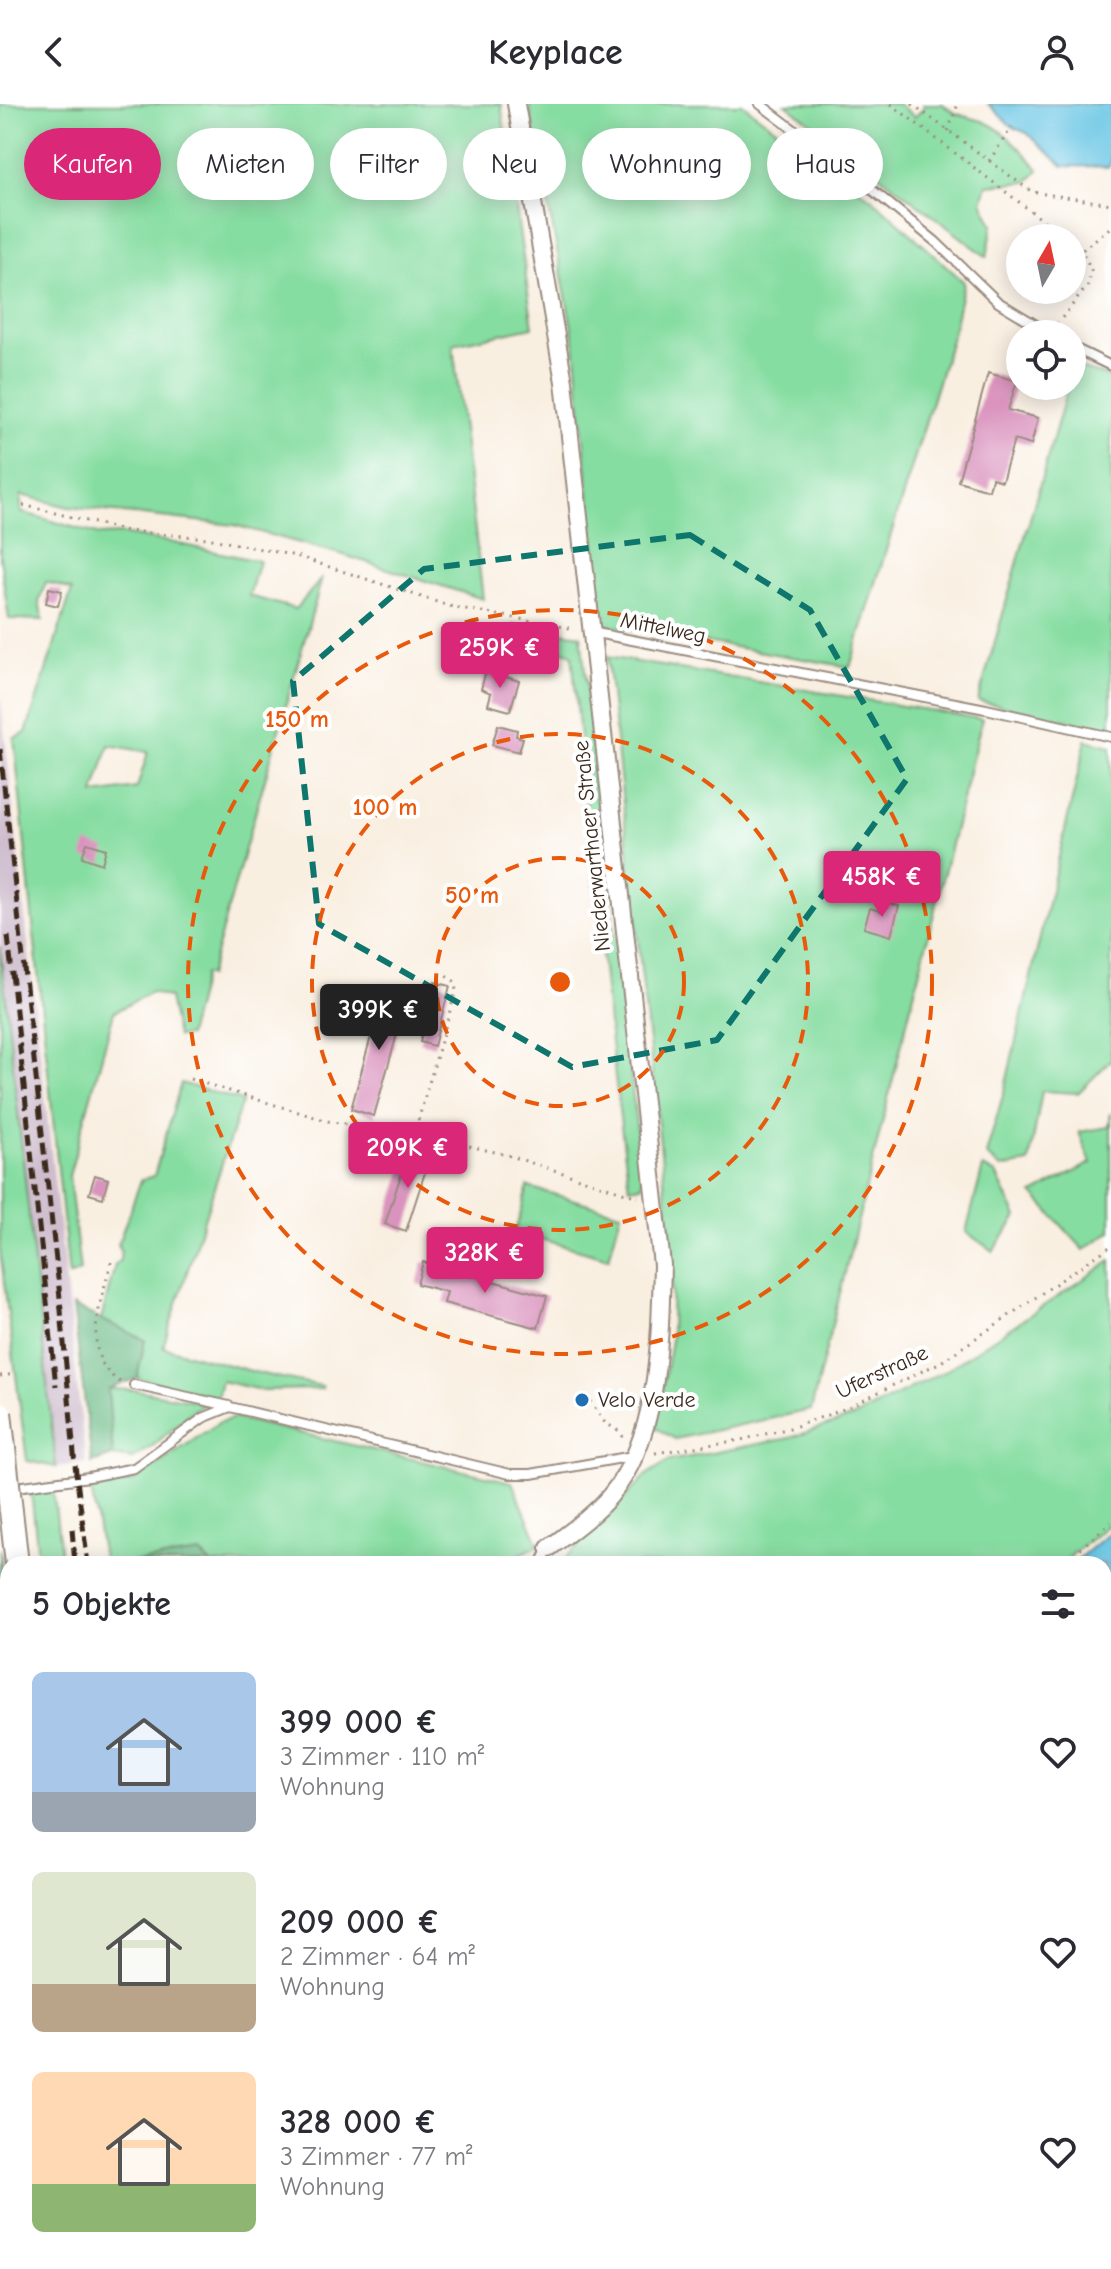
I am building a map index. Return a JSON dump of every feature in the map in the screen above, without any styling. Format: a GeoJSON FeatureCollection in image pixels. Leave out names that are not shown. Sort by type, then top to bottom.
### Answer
{"type":"FeatureCollection","features":[{"type":"Feature","properties":{"kind":"main road"},"geometry":{"type":"LineString","coordinates":[[0,1413],[16,1556]]}},
{"type":"Feature","properties":{"kind":"street","name":"Niederwarthaer Straße"},"geometry":{"type":"LineString","coordinates":[[516,104],[564,382],[662,1265],[660,1334],[651,1396],[636,1456],[611,1495],[584,1522],[549,1548]]}},
{"type":"Feature","properties":{"kind":"lane"},"geometry":{"type":"LineString","coordinates":[[760,104],[936,242],[998,302],[1027,320]]}},
{"type":"Feature","properties":{"kind":"lane"},"geometry":{"type":"LineString","coordinates":[[1086,354],[1111,366]]}},
{"type":"Feature","properties":{"kind":"lane","name":"Mittelweg"},"geometry":{"type":"LineString","coordinates":[[591,632],[986,709],[1111,737]]}},
{"type":"Feature","properties":{"kind":"lane"},"geometry":{"type":"LineString","coordinates":[[134,1385],[510,1474],[531,1474],[636,1456]]}},
{"type":"Feature","properties":{"kind":"lane"},"geometry":{"type":"LineString","coordinates":[[0,1490],[134,1468],[203,1418],[230,1407]]}},
{"type":"Feature","properties":{"kind":"lane"},"geometry":{"type":"LineString","coordinates":[[545,1556],[549,1548]]}},
{"type":"Feature","properties":{"kind":"path"},"geometry":{"type":"LineString","coordinates":[[891,104],[1048,224]]}},
{"type":"Feature","properties":{"kind":"path"},"geometry":{"type":"LineString","coordinates":[[912,104],[1032,192],[1111,204]]}},
{"type":"Feature","properties":{"kind":"path"},"geometry":{"type":"LineString","coordinates":[[948,131],[958,104]]}},
{"type":"Feature","properties":{"kind":"path"},"geometry":{"type":"LineString","coordinates":[[989,161],[1012,127]]}},
{"type":"Feature","properties":{"kind":"path"},"geometry":{"type":"LineString","coordinates":[[1086,247],[1111,227]]}},
{"type":"Feature","properties":{"kind":"path"},"geometry":{"type":"LineString","coordinates":[[1086,259],[1091,270],[1086,288]]}},
{"type":"Feature","properties":{"kind":"path"},"geometry":{"type":"LineString","coordinates":[[1061,320],[1073,304]]}},
{"type":"Feature","properties":{"kind":"path","name":"Mittelweg"},"geometry":{"type":"LineString","coordinates":[[23,505],[127,531],[207,538],[296,556],[449,606],[591,632]]}},
{"type":"Feature","properties":{"kind":"path"},"geometry":{"type":"LineString","coordinates":[[424,1136],[418,1121],[456,990],[454,981],[441,973]]}},
{"type":"Feature","properties":{"kind":"path"},"geometry":{"type":"LineString","coordinates":[[190,1079],[331,1122],[424,1136],[507,1155],[654,1201]]}},
{"type":"Feature","properties":{"kind":"path","name":"Uferstraße"},"geometry":{"type":"LineString","coordinates":[[636,1456],[741,1440],[794,1427],[844,1409],[941,1362],[1111,1246]]}},
{"type":"Feature","properties":{"kind":"path"},"geometry":{"type":"LineString","coordinates":[[111,1262],[95,1343],[102,1365],[120,1382],[134,1385]]}},
{"type":"Feature","properties":{"kind":"path"},"geometry":{"type":"LineString","coordinates":[[0,1376],[16,1374]]}},
{"type":"Feature","properties":{"kind":"path"},"geometry":{"type":"LineString","coordinates":[[590,1401],[605,1423],[624,1438]]}},
{"type":"Feature","properties":{"kind":"path"},"geometry":{"type":"LineString","coordinates":[[1071,1556],[1111,1522]]}},
{"type":"Feature","properties":{"kind":"highlighted area"},"geometry":{"type":"Polygon","coordinates":[[[690,535],[810,610],[907,779],[717,1040],[572,1067],[319,924],[293,681],[424,569],[690,535]]]}},
{"type":"Feature","properties":{"kind":"shaded area"},"geometry":{"type":"Polygon","coordinates":[[[0,694],[86,1463],[56,1467],[0,946],[0,694]]]}},
{"type":"Feature","properties":{"kind":"green space"},"geometry":{"type":"Polygon","coordinates":[[[0,104],[501,104],[504,128],[463,128],[463,200],[515,200],[533,327],[453,344],[483,599],[344,555],[234,525],[69,507],[21,495],[21,512],[100,535],[121,534],[259,561],[249,596],[296,609],[322,578],[209,976],[204,974],[188,1036],[177,1037],[169,998],[151,992],[114,1012],[69,1176],[80,1271],[69,1276],[14,738],[26,733],[72,590],[46,582],[39,602],[43,620],[9,619],[0,558],[0,104]],[[109,745],[94,794],[137,788],[148,752],[109,745]]]}},
{"type":"Feature","properties":{"kind":"green space"},"geometry":{"type":"Polygon","coordinates":[[[529,104],[742,104],[775,128],[767,128],[767,200],[874,200],[964,282],[953,333],[850,667],[601,624],[575,344],[547,200],[566,200],[566,128],[534,128],[529,104]]]}},
{"type":"Feature","properties":{"kind":"green space"},"geometry":{"type":"Polygon","coordinates":[[[786,104],[898,104],[915,117],[924,107],[923,104],[943,104],[962,116],[985,122],[1001,131],[1039,170],[1027,182],[987,185],[982,202],[993,224],[987,257],[883,178],[883,128],[818,128],[786,104]]]}},
{"type":"Feature","properties":{"kind":"green space"},"geometry":{"type":"Polygon","coordinates":[[[1086,370],[1111,378],[1111,730],[978,701],[1064,400],[1086,400],[1086,370]]]}},
{"type":"Feature","properties":{"kind":"green space"},"geometry":{"type":"Polygon","coordinates":[[[514,625],[581,635],[643,1185],[629,1187],[620,1121],[572,654],[555,648],[550,666],[510,644],[514,625]]]}},
{"type":"Feature","properties":{"kind":"green space"},"geometry":{"type":"Polygon","coordinates":[[[607,657],[982,719],[811,1410],[675,1439],[656,1428],[671,1340],[672,1253],[607,657]]]}},
{"type":"Feature","properties":{"kind":"green space"},"geometry":{"type":"Polygon","coordinates":[[[1086,740],[1111,746],[1111,1060],[1078,1093],[1042,1091],[1029,1163],[1001,1168],[986,1155],[1005,1088],[1086,740]]]}},
{"type":"Feature","properties":{"kind":"green space"},"geometry":{"type":"Polygon","coordinates":[[[0,946],[56,1467],[27,1461],[0,1251],[0,946]]]}},
{"type":"Feature","properties":{"kind":"green space"},"geometry":{"type":"Polygon","coordinates":[[[181,1083],[242,1101],[163,1347],[262,1374],[322,1386],[322,1389],[261,1390],[221,1381],[217,1397],[137,1378],[145,1340],[101,1320],[115,1265],[120,1260],[118,1244],[141,1180],[154,1176],[181,1083]]]}},
{"type":"Feature","properties":{"kind":"green space"},"geometry":{"type":"Polygon","coordinates":[[[1111,1112],[1111,1231],[1084,1250],[1033,1194],[1091,1163],[1079,1132],[1109,1127],[1111,1112]]]}},
{"type":"Feature","properties":{"kind":"green space"},"geometry":{"type":"Polygon","coordinates":[[[983,1167],[996,1174],[1017,1217],[993,1251],[966,1232],[983,1167]]]}},
{"type":"Feature","properties":{"kind":"green space"},"geometry":{"type":"Polygon","coordinates":[[[528,1187],[621,1213],[609,1258],[515,1232],[528,1187]]]}},
{"type":"Feature","properties":{"kind":"green space"},"geometry":{"type":"Polygon","coordinates":[[[1111,1261],[1111,1522],[1071,1556],[568,1556],[649,1473],[669,1461],[790,1438],[856,1416],[947,1370],[1111,1261]]]}},
{"type":"Feature","properties":{"kind":"green space"},"geometry":{"type":"Polygon","coordinates":[[[73,1306],[145,1340],[137,1378],[108,1389],[113,1456],[92,1463],[73,1306]]]}},
{"type":"Feature","properties":{"kind":"green space"},"geometry":{"type":"Polygon","coordinates":[[[107,1389],[135,1390],[204,1405],[133,1459],[113,1456],[107,1389]]]}},
{"type":"Feature","properties":{"kind":"green space"},"geometry":{"type":"Polygon","coordinates":[[[235,1418],[512,1482],[539,1545],[516,1556],[203,1556],[200,1553],[103,1556],[91,1488],[132,1482],[220,1422],[235,1418]]]}},
{"type":"Feature","properties":{"kind":"green space"},"geometry":{"type":"Polygon","coordinates":[[[53,1489],[61,1556],[38,1556],[31,1491],[53,1489]]]}},
{"type":"Feature","properties":{"kind":"water"},"geometry":{"type":"Polygon","coordinates":[[[988,104],[1111,104],[1111,162],[1108,167],[1063,166],[1027,133],[1012,127],[988,104]]]}},
{"type":"Feature","properties":{"kind":"water"},"geometry":{"type":"Polygon","coordinates":[[[1111,1531],[1111,1556],[1081,1556],[1111,1531]]]}},
{"type":"Feature","properties":{"kind":"building"},"geometry":{"type":"Polygon","coordinates":[[[988,373],[1006,378],[1006,400],[1011,400],[1008,410],[1038,418],[1031,445],[1014,440],[1002,481],[992,478],[989,490],[958,481],[988,373]]]}},
{"type":"Feature","properties":{"kind":"building"},"geometry":{"type":"Polygon","coordinates":[[[49,588],[62,591],[58,606],[46,603],[49,588]]]}},
{"type":"Feature","properties":{"kind":"building"},"geometry":{"type":"Polygon","coordinates":[[[486,671],[519,681],[510,711],[488,705],[491,693],[481,689],[486,671]]]}},
{"type":"Feature","properties":{"kind":"building"},"geometry":{"type":"Polygon","coordinates":[[[498,725],[517,730],[516,736],[523,738],[519,752],[492,745],[498,725]]]}},
{"type":"Feature","properties":{"kind":"building"},"geometry":{"type":"Polygon","coordinates":[[[87,843],[106,849],[102,864],[82,857],[87,843]]]}},
{"type":"Feature","properties":{"kind":"building"},"geometry":{"type":"Polygon","coordinates":[[[886,902],[899,906],[891,936],[864,928],[870,908],[883,912],[886,902]]]}},
{"type":"Feature","properties":{"kind":"building"},"geometry":{"type":"Polygon","coordinates":[[[435,982],[450,986],[434,1046],[420,1042],[435,982]]]}},
{"type":"Feature","properties":{"kind":"building"},"geometry":{"type":"Polygon","coordinates":[[[384,989],[408,995],[374,1116],[351,1109],[384,989]]]}},
{"type":"Feature","properties":{"kind":"building"},"geometry":{"type":"Polygon","coordinates":[[[409,1150],[430,1157],[406,1231],[385,1224],[409,1150]]]}},
{"type":"Feature","properties":{"kind":"building"},"geometry":{"type":"Polygon","coordinates":[[[95,1175],[108,1179],[103,1198],[89,1194],[95,1175]]]}},
{"type":"Feature","properties":{"kind":"building"},"geometry":{"type":"Polygon","coordinates":[[[423,1262],[547,1296],[538,1328],[444,1303],[447,1292],[417,1284],[423,1262]]]}},
{"type":"Feature","properties":{"kind":"railway"},"geometry":{"type":"LineString","coordinates":[[0,749],[87,1556]]}},
{"type":"Feature","properties":{"kind":"railway"},"geometry":{"type":"LineString","coordinates":[[8,936],[56,1386]]}},
{"type":"Feature","properties":{"kind":"railway"},"geometry":{"type":"LineString","coordinates":[[72,1529],[74,1556]]}},
{"type":"Feature","properties":{"kind":"place","name":"Velo Verde"},"geometry":{"type":"Point","coordinates":[582,1400]}}]}
